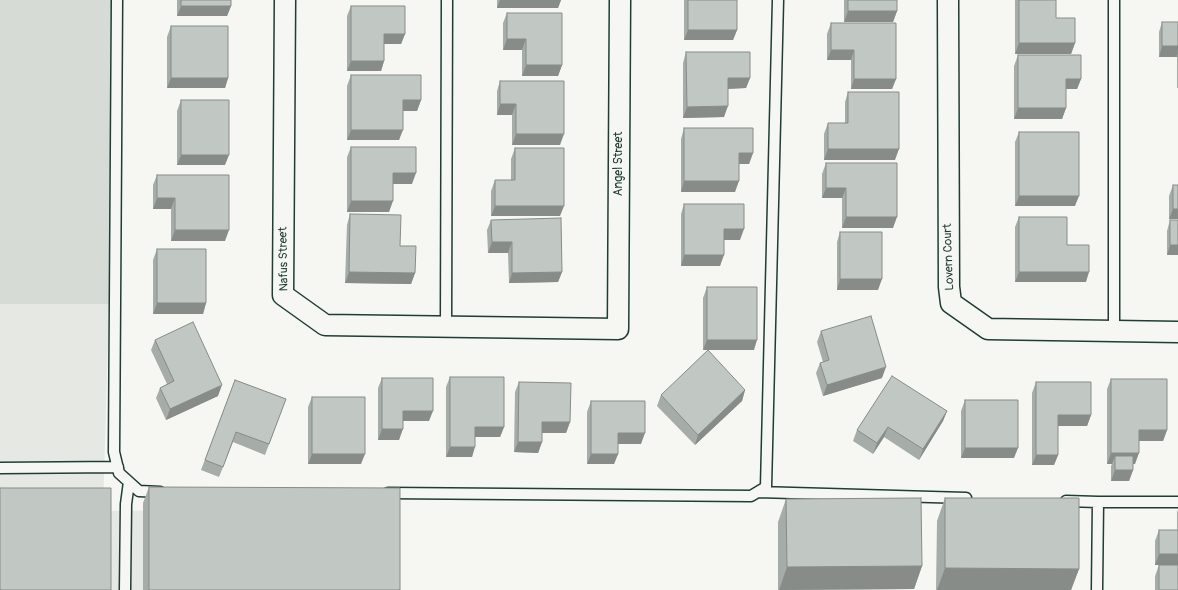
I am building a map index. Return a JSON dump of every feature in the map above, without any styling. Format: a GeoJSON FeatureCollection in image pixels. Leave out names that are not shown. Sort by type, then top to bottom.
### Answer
{"type":"FeatureCollection","features":[{"type":"Feature","properties":{"kind":"street","name":"Nafus Street"},"geometry":{"type":"LineString","coordinates":[[285,0],[283,295],[325,325],[618,329]]}},
{"type":"Feature","properties":{"kind":"street","name":"Angel Street"},"geometry":{"type":"LineString","coordinates":[[618,329],[620,0]]}},
{"type":"Feature","properties":{"kind":"street","name":"Lovern Court"},"geometry":{"type":"LineString","coordinates":[[948,0],[948,271],[951,303],[967,316],[988,329],[1178,332]]}},
{"type":"Feature","properties":{"kind":"lane"},"geometry":{"type":"LineString","coordinates":[[117,0],[114,452],[119,473],[139,491],[171,492]]}},
{"type":"Feature","properties":{"kind":"lane"},"geometry":{"type":"LineString","coordinates":[[446,326],[447,0]]}},
{"type":"Feature","properties":{"kind":"lane"},"geometry":{"type":"LineString","coordinates":[[378,493],[751,496],[766,487],[778,0]]}},
{"type":"Feature","properties":{"kind":"lane"},"geometry":{"type":"LineString","coordinates":[[1114,0],[1114,332]]}},
{"type":"Feature","properties":{"kind":"lane"},"geometry":{"type":"LineString","coordinates":[[0,468],[118,467]]}},
{"type":"Feature","properties":{"kind":"lane"},"geometry":{"type":"LineString","coordinates":[[125,590],[126,504],[129,482]]}},
{"type":"Feature","properties":{"kind":"lane"},"geometry":{"type":"LineString","coordinates":[[758,492],[979,498]]}},
{"type":"Feature","properties":{"kind":"lane"},"geometry":{"type":"LineString","coordinates":[[1058,501],[1178,502]]}},
{"type":"Feature","properties":{"kind":"lane"},"geometry":{"type":"LineString","coordinates":[[1097,590],[1098,502]]}},
{"type":"Feature","properties":{"kind":"shaded area"},"geometry":{"type":"Polygon","coordinates":[[[0,0],[113,0],[109,304],[0,304],[0,0]]]}},
{"type":"Feature","properties":{"kind":"shaded area"},"geometry":{"type":"Polygon","coordinates":[[[0,304],[109,304],[103,511],[392,508],[391,590],[0,590],[0,304]]]}},
{"type":"Feature","properties":{"kind":"building"},"geometry":{"type":"Polygon","coordinates":[[[181,0],[231,0],[231,6],[181,6],[181,0]]]}},
{"type":"Feature","properties":{"kind":"building"},"geometry":{"type":"Polygon","coordinates":[[[688,0],[737,0],[737,30],[688,30],[688,0]]]}},
{"type":"Feature","properties":{"kind":"building"},"geometry":{"type":"Polygon","coordinates":[[[848,0],[897,0],[897,11],[848,11],[848,0]]]}},
{"type":"Feature","properties":{"kind":"building"},"geometry":{"type":"Polygon","coordinates":[[[1019,0],[1056,0],[1056,18],[1075,18],[1075,43],[1019,43],[1019,0]]]}},
{"type":"Feature","properties":{"kind":"building"},"geometry":{"type":"Polygon","coordinates":[[[351,6],[405,6],[405,34],[384,34],[384,61],[351,61],[351,6]]]}},
{"type":"Feature","properties":{"kind":"building"},"geometry":{"type":"Polygon","coordinates":[[[507,13],[562,13],[562,65],[526,65],[526,39],[507,39],[507,13]]]}},
{"type":"Feature","properties":{"kind":"building"},"geometry":{"type":"Polygon","coordinates":[[[1162,22],[1178,22],[1178,46],[1162,46],[1162,22]]]}},
{"type":"Feature","properties":{"kind":"building"},"geometry":{"type":"Polygon","coordinates":[[[831,23],[896,23],[896,79],[854,79],[854,50],[831,50],[831,23]]]}},
{"type":"Feature","properties":{"kind":"building"},"geometry":{"type":"Polygon","coordinates":[[[171,26],[228,26],[228,78],[171,78],[171,26]]]}},
{"type":"Feature","properties":{"kind":"building"},"geometry":{"type":"Polygon","coordinates":[[[686,52],[750,52],[750,78],[728,78],[728,106],[687,107],[686,52]]]}},
{"type":"Feature","properties":{"kind":"building"},"geometry":{"type":"Polygon","coordinates":[[[1018,55],[1081,55],[1081,79],[1066,79],[1066,108],[1018,108],[1018,55]]]}},
{"type":"Feature","properties":{"kind":"building"},"geometry":{"type":"Polygon","coordinates":[[[351,75],[421,75],[421,100],[403,100],[403,130],[351,130],[351,75]]]}},
{"type":"Feature","properties":{"kind":"building"},"geometry":{"type":"Polygon","coordinates":[[[500,81],[564,81],[564,134],[516,134],[516,104],[500,104],[500,81]]]}},
{"type":"Feature","properties":{"kind":"building"},"geometry":{"type":"Polygon","coordinates":[[[848,92],[899,92],[899,149],[828,149],[828,123],[848,123],[848,92]]]}},
{"type":"Feature","properties":{"kind":"building"},"geometry":{"type":"Polygon","coordinates":[[[181,100],[229,100],[229,155],[181,155],[181,100]]]}},
{"type":"Feature","properties":{"kind":"building"},"geometry":{"type":"Polygon","coordinates":[[[684,128],[753,128],[753,153],[739,153],[739,181],[684,181],[684,128]]]}},
{"type":"Feature","properties":{"kind":"building"},"geometry":{"type":"Polygon","coordinates":[[[1019,132],[1079,132],[1079,196],[1019,196],[1019,132]]]}},
{"type":"Feature","properties":{"kind":"building"},"geometry":{"type":"Polygon","coordinates":[[[351,147],[416,147],[416,173],[393,173],[393,201],[351,201],[351,147]]]}},
{"type":"Feature","properties":{"kind":"building"},"geometry":{"type":"Polygon","coordinates":[[[515,148],[564,148],[564,206],[495,206],[495,180],[515,180],[515,148]]]}},
{"type":"Feature","properties":{"kind":"building"},"geometry":{"type":"Polygon","coordinates":[[[826,163],[897,163],[897,217],[846,217],[846,188],[826,188],[826,163]]]}},
{"type":"Feature","properties":{"kind":"building"},"geometry":{"type":"Polygon","coordinates":[[[157,175],[229,175],[229,230],[175,230],[175,198],[157,198],[157,175]]]}},
{"type":"Feature","properties":{"kind":"building"},"geometry":{"type":"Polygon","coordinates":[[[1173,185],[1178,185],[1178,209],[1173,209],[1173,185]]]}},
{"type":"Feature","properties":{"kind":"building"},"geometry":{"type":"Polygon","coordinates":[[[684,204],[744,204],[744,229],[724,229],[724,255],[684,255],[684,204]]]}},
{"type":"Feature","properties":{"kind":"building"},"geometry":{"type":"Polygon","coordinates":[[[350,214],[401,215],[400,246],[416,246],[415,273],[349,272],[350,214]]]}},
{"type":"Feature","properties":{"kind":"building"},"geometry":{"type":"Polygon","coordinates":[[[1019,217],[1067,217],[1067,245],[1089,245],[1089,272],[1019,272],[1019,217]]]}},
{"type":"Feature","properties":{"kind":"building"},"geometry":{"type":"Polygon","coordinates":[[[561,218],[562,272],[512,273],[512,242],[492,242],[491,220],[561,218]]]}},
{"type":"Feature","properties":{"kind":"building"},"geometry":{"type":"Polygon","coordinates":[[[1170,220],[1178,220],[1178,245],[1170,245],[1170,220]]]}},
{"type":"Feature","properties":{"kind":"building"},"geometry":{"type":"Polygon","coordinates":[[[840,232],[882,232],[882,279],[840,279],[840,232]]]}},
{"type":"Feature","properties":{"kind":"building"},"geometry":{"type":"Polygon","coordinates":[[[157,249],[206,249],[206,303],[157,303],[157,249]]]}},
{"type":"Feature","properties":{"kind":"building"},"geometry":{"type":"Polygon","coordinates":[[[707,287],[757,287],[757,340],[707,340],[707,287]]]}},
{"type":"Feature","properties":{"kind":"building"},"geometry":{"type":"Polygon","coordinates":[[[871,316],[886,367],[827,385],[820,363],[829,360],[821,331],[871,316]]]}},
{"type":"Feature","properties":{"kind":"building"},"geometry":{"type":"Polygon","coordinates":[[[193,322],[222,385],[170,409],[160,388],[174,381],[155,340],[193,322]]]}},
{"type":"Feature","properties":{"kind":"building"},"geometry":{"type":"Polygon","coordinates":[[[708,350],[745,390],[698,435],[661,395],[708,350]]]}},
{"type":"Feature","properties":{"kind":"building"},"geometry":{"type":"Polygon","coordinates":[[[892,376],[947,411],[923,449],[888,427],[877,443],[857,430],[892,376]]]}},
{"type":"Feature","properties":{"kind":"building"},"geometry":{"type":"Polygon","coordinates":[[[450,377],[504,377],[504,427],[475,427],[475,447],[450,447],[450,377]]]}},
{"type":"Feature","properties":{"kind":"building"},"geometry":{"type":"Polygon","coordinates":[[[382,378],[433,378],[433,411],[403,411],[403,429],[382,429],[382,378]]]}},
{"type":"Feature","properties":{"kind":"building"},"geometry":{"type":"Polygon","coordinates":[[[1111,379],[1167,379],[1167,430],[1139,430],[1139,453],[1111,453],[1111,379]]]}},
{"type":"Feature","properties":{"kind":"building"},"geometry":{"type":"Polygon","coordinates":[[[235,380],[286,399],[269,444],[236,432],[223,467],[205,460],[235,380]]]}},
{"type":"Feature","properties":{"kind":"building"},"geometry":{"type":"Polygon","coordinates":[[[519,382],[571,383],[570,422],[542,422],[542,442],[518,442],[519,382]]]}},
{"type":"Feature","properties":{"kind":"building"},"geometry":{"type":"Polygon","coordinates":[[[1036,382],[1091,382],[1091,415],[1058,415],[1058,455],[1036,455],[1036,382]]]}},
{"type":"Feature","properties":{"kind":"building"},"geometry":{"type":"Polygon","coordinates":[[[312,397],[365,397],[365,454],[312,454],[312,397]]]}},
{"type":"Feature","properties":{"kind":"building"},"geometry":{"type":"Polygon","coordinates":[[[965,400],[1018,400],[1018,448],[965,448],[965,400]]]}},
{"type":"Feature","properties":{"kind":"building"},"geometry":{"type":"Polygon","coordinates":[[[591,401],[645,401],[645,433],[618,433],[618,454],[591,454],[591,401]]]}},
{"type":"Feature","properties":{"kind":"building"},"geometry":{"type":"Polygon","coordinates":[[[1115,456],[1133,456],[1133,470],[1115,470],[1115,456]]]}},
{"type":"Feature","properties":{"kind":"building"},"geometry":{"type":"Polygon","coordinates":[[[149,487],[400,488],[400,590],[149,590],[149,487]]]}},
{"type":"Feature","properties":{"kind":"building"},"geometry":{"type":"Polygon","coordinates":[[[0,488],[111,488],[111,590],[0,590],[0,488]]]}},
{"type":"Feature","properties":{"kind":"building"},"geometry":{"type":"Polygon","coordinates":[[[921,498],[922,566],[787,567],[786,499],[921,498]]]}},
{"type":"Feature","properties":{"kind":"building"},"geometry":{"type":"Polygon","coordinates":[[[945,498],[1079,498],[1079,569],[945,568],[945,498]]]}},
{"type":"Feature","properties":{"kind":"building"},"geometry":{"type":"Polygon","coordinates":[[[1159,530],[1178,530],[1178,554],[1159,554],[1159,530]]]}},
{"type":"Feature","properties":{"kind":"building"},"geometry":{"type":"Polygon","coordinates":[[[1159,565],[1178,565],[1178,590],[1159,590],[1159,565]]]}}]}
